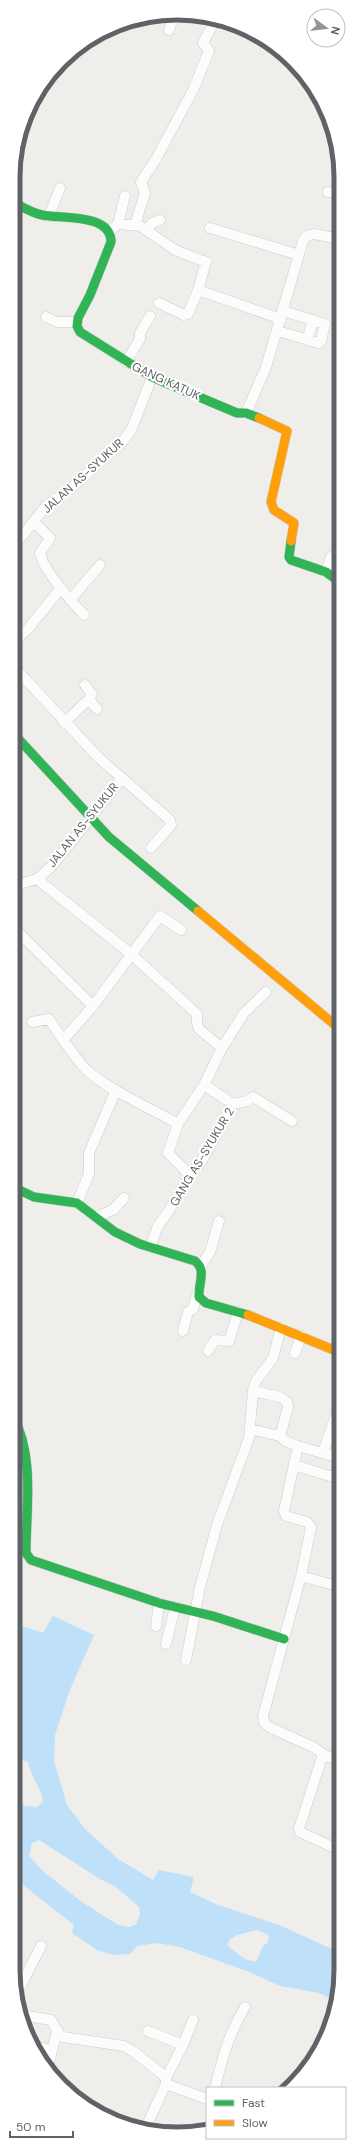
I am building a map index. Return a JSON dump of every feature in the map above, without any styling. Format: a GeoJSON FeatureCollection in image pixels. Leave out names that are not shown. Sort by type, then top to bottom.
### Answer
{"type":"FeatureCollection","features":[{"type":"Feature","properties":{"kind":"street"},"geometry":{"type":"LineString","coordinates":[[169,30],[172,20]]}},
{"type":"Feature","properties":{"kind":"street"},"geometry":{"type":"LineString","coordinates":[[134,225],[145,192],[141,182],[156,159],[193,90],[208,51],[203,43],[212,24]]}},
{"type":"Feature","properties":{"kind":"street"},"geometry":{"type":"LineString","coordinates":[[49,216],[60,188]]}},
{"type":"Feature","properties":{"kind":"street"},"geometry":{"type":"LineString","coordinates":[[328,192],[334,193]]}},
{"type":"Feature","properties":{"kind":"street"},"geometry":{"type":"LineString","coordinates":[[110,232],[118,224],[125,196]]}},
{"type":"Feature","properties":{"kind":"street"},"geometry":{"type":"LineString","coordinates":[[20,206],[33,212],[49,216],[88,221],[110,232]]}},
{"type":"Feature","properties":{"kind":"street"},"geometry":{"type":"LineString","coordinates":[[147,230],[152,223],[160,220]]}},
{"type":"Feature","properties":{"kind":"street"},"geometry":{"type":"LineString","coordinates":[[118,224],[134,225],[147,230],[175,250],[208,259],[188,314],[184,315],[160,303]]}},
{"type":"Feature","properties":{"kind":"street"},"geometry":{"type":"LineString","coordinates":[[210,228],[299,256]]}},
{"type":"Feature","properties":{"kind":"street"},"geometry":{"type":"LineString","coordinates":[[46,317],[57,322],[77,322],[90,295],[111,242],[110,232]]}},
{"type":"Feature","properties":{"kind":"street"},"geometry":{"type":"LineString","coordinates":[[246,413],[264,372],[278,331],[303,241],[310,234],[334,238]]}},
{"type":"Feature","properties":{"kind":"street"},"geometry":{"type":"LineString","coordinates":[[198,290],[282,315],[313,320],[308,340],[278,331]]}},
{"type":"Feature","properties":{"kind":"street"},"geometry":{"type":"LineString","coordinates":[[126,362],[140,339],[140,333],[150,316]]}},
{"type":"Feature","properties":{"kind":"street","name":"GANG KATUK"},"geometry":{"type":"LineString","coordinates":[[77,322],[80,332],[152,377],[237,413],[246,413],[287,431],[272,506],[294,523],[289,557],[291,560],[326,572]]}},
{"type":"Feature","properties":{"kind":"street","name":"JALAN AS-SYUKUR"},"geometry":{"type":"LineString","coordinates":[[20,539],[47,505],[68,491],[125,439],[132,428],[152,377]]}},
{"type":"Feature","properties":{"kind":"street"},"geometry":{"type":"LineString","coordinates":[[34,522],[50,538],[40,554],[41,559],[60,588],[84,615]]}},
{"type":"Feature","properties":{"kind":"street"},"geometry":{"type":"LineString","coordinates":[[334,555],[331,557],[326,572],[334,578]]}},
{"type":"Feature","properties":{"kind":"street"},"geometry":{"type":"LineString","coordinates":[[70,600],[100,565]]}},
{"type":"Feature","properties":{"kind":"street"},"geometry":{"type":"LineString","coordinates":[[20,636],[27,630],[60,588]]}},
{"type":"Feature","properties":{"kind":"street","name":"JALAN AS-SYUKUR"},"geometry":{"type":"LineString","coordinates":[[20,674],[64,723],[121,779],[52,866],[37,879],[20,882]]}},
{"type":"Feature","properties":{"kind":"street"},"geometry":{"type":"LineString","coordinates":[[64,723],[89,699],[92,694],[85,685]]}},
{"type":"Feature","properties":{"kind":"street"},"geometry":{"type":"LineString","coordinates":[[89,699],[97,709]]}},
{"type":"Feature","properties":{"kind":"street"},"geometry":{"type":"LineString","coordinates":[[20,742],[109,837],[334,1024]]}},
{"type":"Feature","properties":{"kind":"street"},"geometry":{"type":"LineString","coordinates":[[121,779],[151,802],[172,823],[151,848]]}},
{"type":"Feature","properties":{"kind":"street"},"geometry":{"type":"LineString","coordinates":[[37,879],[131,954],[197,1014],[199,1029],[222,1048]]}},
{"type":"Feature","properties":{"kind":"street"},"geometry":{"type":"LineString","coordinates":[[63,1040],[93,1006],[160,916],[181,930]]}},
{"type":"Feature","properties":{"kind":"street"},"geometry":{"type":"LineString","coordinates":[[20,935],[93,1006]]}},
{"type":"Feature","properties":{"kind":"street"},"geometry":{"type":"LineString","coordinates":[[190,1175],[168,1156],[178,1124],[204,1085],[222,1048],[244,1013],[266,992]]}},
{"type":"Feature","properties":{"kind":"street"},"geometry":{"type":"LineString","coordinates":[[32,1022],[49,1019],[63,1040],[89,1073],[116,1090],[149,1106],[178,1124]]}},
{"type":"Feature","properties":{"kind":"street"},"geometry":{"type":"LineString","coordinates":[[204,1085],[233,1104]]}},
{"type":"Feature","properties":{"kind":"street"},"geometry":{"type":"LineString","coordinates":[[77,1203],[89,1174],[89,1153],[116,1090]]}},
{"type":"Feature","properties":{"kind":"street","name":"GANG AS-SYUKUR 2"},"geometry":{"type":"LineString","coordinates":[[150,1247],[158,1226],[190,1175],[201,1162],[233,1104],[247,1101],[253,1097],[292,1121]]}},
{"type":"Feature","properties":{"kind":"street"},"geometry":{"type":"LineString","coordinates":[[20,1190],[34,1197],[77,1203],[116,1232],[150,1247],[195,1261],[201,1266]]}},
{"type":"Feature","properties":{"kind":"street"},"geometry":{"type":"LineString","coordinates":[[96,1217],[113,1210],[124,1198]]}},
{"type":"Feature","properties":{"kind":"street"},"geometry":{"type":"LineString","coordinates":[[183,1331],[188,1312],[193,1310],[198,1292],[202,1274],[201,1266],[210,1252],[219,1221]]}},
{"type":"Feature","properties":{"kind":"street"},"geometry":{"type":"LineString","coordinates":[[198,1292],[199,1297],[206,1303],[238,1312],[334,1350]]}},
{"type":"Feature","properties":{"kind":"street"},"geometry":{"type":"LineString","coordinates":[[208,1351],[215,1340],[229,1341],[238,1312]]}},
{"type":"Feature","properties":{"kind":"street"},"geometry":{"type":"LineString","coordinates":[[186,1660],[200,1587],[217,1525],[245,1451],[250,1429],[253,1391],[256,1381],[273,1358],[281,1328]]}},
{"type":"Feature","properties":{"kind":"street"},"geometry":{"type":"LineString","coordinates":[[294,1353],[301,1336]]}},
{"type":"Feature","properties":{"kind":"street"},"geometry":{"type":"LineString","coordinates":[[253,1391],[280,1397],[287,1402],[288,1407],[280,1436]]}},
{"type":"Feature","properties":{"kind":"street"},"geometry":{"type":"LineString","coordinates":[[323,1452],[334,1421]]}},
{"type":"Feature","properties":{"kind":"street"},"geometry":{"type":"LineString","coordinates":[[20,1429],[27,1458],[25,1534],[26,1553],[31,1560],[159,1603],[196,1611],[284,1639]]}},
{"type":"Feature","properties":{"kind":"street"},"geometry":{"type":"LineString","coordinates":[[250,1429],[280,1436],[285,1441],[323,1452],[334,1457]]}},
{"type":"Feature","properties":{"kind":"street"},"geometry":{"type":"LineString","coordinates":[[298,1446],[284,1511],[286,1516],[307,1522],[311,1527],[301,1576],[262,1716],[264,1722],[269,1727],[315,1748],[329,1758],[334,1758]]}},
{"type":"Feature","properties":{"kind":"street"},"geometry":{"type":"LineString","coordinates":[[294,1465],[333,1477],[334,1476]]}},
{"type":"Feature","properties":{"kind":"street"},"geometry":{"type":"LineString","coordinates":[[20,1535],[25,1534]]}},
{"type":"Feature","properties":{"kind":"street"},"geometry":{"type":"LineString","coordinates":[[301,1576],[334,1585]]}},
{"type":"Feature","properties":{"kind":"street"},"geometry":{"type":"LineString","coordinates":[[156,1626],[159,1603]]}},
{"type":"Feature","properties":{"kind":"street"},"geometry":{"type":"LineString","coordinates":[[166,1644],[175,1607]]}},
{"type":"Feature","properties":{"kind":"street"},"geometry":{"type":"LineString","coordinates":[[323,1754],[299,1829],[300,1832],[334,1848]]}},
{"type":"Feature","properties":{"kind":"street"},"geometry":{"type":"LineString","coordinates":[[21,1987],[41,1946]]}},
{"type":"Feature","properties":{"kind":"street"},"geometry":{"type":"LineString","coordinates":[[215,2087],[224,2050],[234,2026],[245,2007]]}},
{"type":"Feature","properties":{"kind":"street"},"geometry":{"type":"LineString","coordinates":[[27,2016],[48,2019],[54,2023],[60,2035],[68,2038],[124,2046],[134,2052],[166,2081],[206,2099]]}},
{"type":"Feature","properties":{"kind":"street"},"geometry":{"type":"LineString","coordinates":[[147,2124],[193,2020]]}},
{"type":"Feature","properties":{"kind":"street"},"geometry":{"type":"LineString","coordinates":[[49,2062],[57,2031]]}},
{"type":"Feature","properties":{"kind":"street"},"geometry":{"type":"LineString","coordinates":[[148,2031],[183,2045]]}},
{"type":"Feature","properties":{"kind":"street"},"geometry":{"type":"LineString","coordinates":[[41,2047],[52,2050]]}},
{"type":"Feature","properties":{"kind":"water"},"geometry":{"type":"Polygon","coordinates":[[[53,1616],[94,1635],[69,1692],[55,1735],[54,1761],[67,1805],[85,1829],[118,1859],[153,1880],[159,1870],[194,1877],[190,1892],[218,1905],[279,1925],[334,1950],[334,1980],[331,1999],[319,1993],[280,1986],[252,1973],[180,1947],[157,1943],[137,1946],[130,1954],[113,1955],[97,1950],[72,1933],[74,1925],[23,1885],[20,1880],[20,1802],[25,1806],[37,1807],[43,1802],[28,1762],[20,1758],[20,1632],[23,1626],[43,1633],[53,1616]],[[39,1840],[32,1843],[29,1856],[44,1872],[82,1902],[118,1925],[130,1927],[136,1924],[140,1915],[139,1907],[115,1886],[100,1879],[39,1840]],[[257,1930],[237,1935],[229,1940],[228,1946],[245,1959],[256,1962],[263,1946],[268,1942],[269,1935],[257,1930]]]}},
{"type":"Feature","properties":{"kind":"traffic: fast"},"geometry":{"type":"LineString","coordinates":[[20,206],[42,215],[84,219],[94,222],[103,226],[109,233],[111,242],[90,295],[78,318],[77,326],[80,332],[152,377],[237,413],[246,413],[259,418]]}},
{"type":"Feature","properties":{"kind":"traffic: fast"},"geometry":{"type":"LineString","coordinates":[[291,541],[289,557],[291,560],[326,572],[334,578]]}},
{"type":"Feature","properties":{"kind":"traffic: fast"},"geometry":{"type":"LineString","coordinates":[[20,741],[109,837],[198,911]]}},
{"type":"Feature","properties":{"kind":"traffic: fast"},"geometry":{"type":"LineString","coordinates":[[20,1190],[34,1197],[77,1203],[115,1232],[140,1244],[195,1261],[201,1269],[199,1297],[206,1303],[248,1315]]}},
{"type":"Feature","properties":{"kind":"traffic: fast"},"geometry":{"type":"LineString","coordinates":[[20,1432],[27,1466],[28,1483],[26,1553],[31,1560],[159,1603],[213,1616],[284,1639]]}},
{"type":"Feature","properties":{"kind":"traffic: slow"},"geometry":{"type":"LineString","coordinates":[[259,418],[287,431],[271,502],[274,510],[294,523],[291,541]]}},
{"type":"Feature","properties":{"kind":"traffic: slow"},"geometry":{"type":"LineString","coordinates":[[198,911],[334,1024]]}},
{"type":"Feature","properties":{"kind":"traffic: slow"},"geometry":{"type":"LineString","coordinates":[[248,1315],[334,1350]]}}]}
